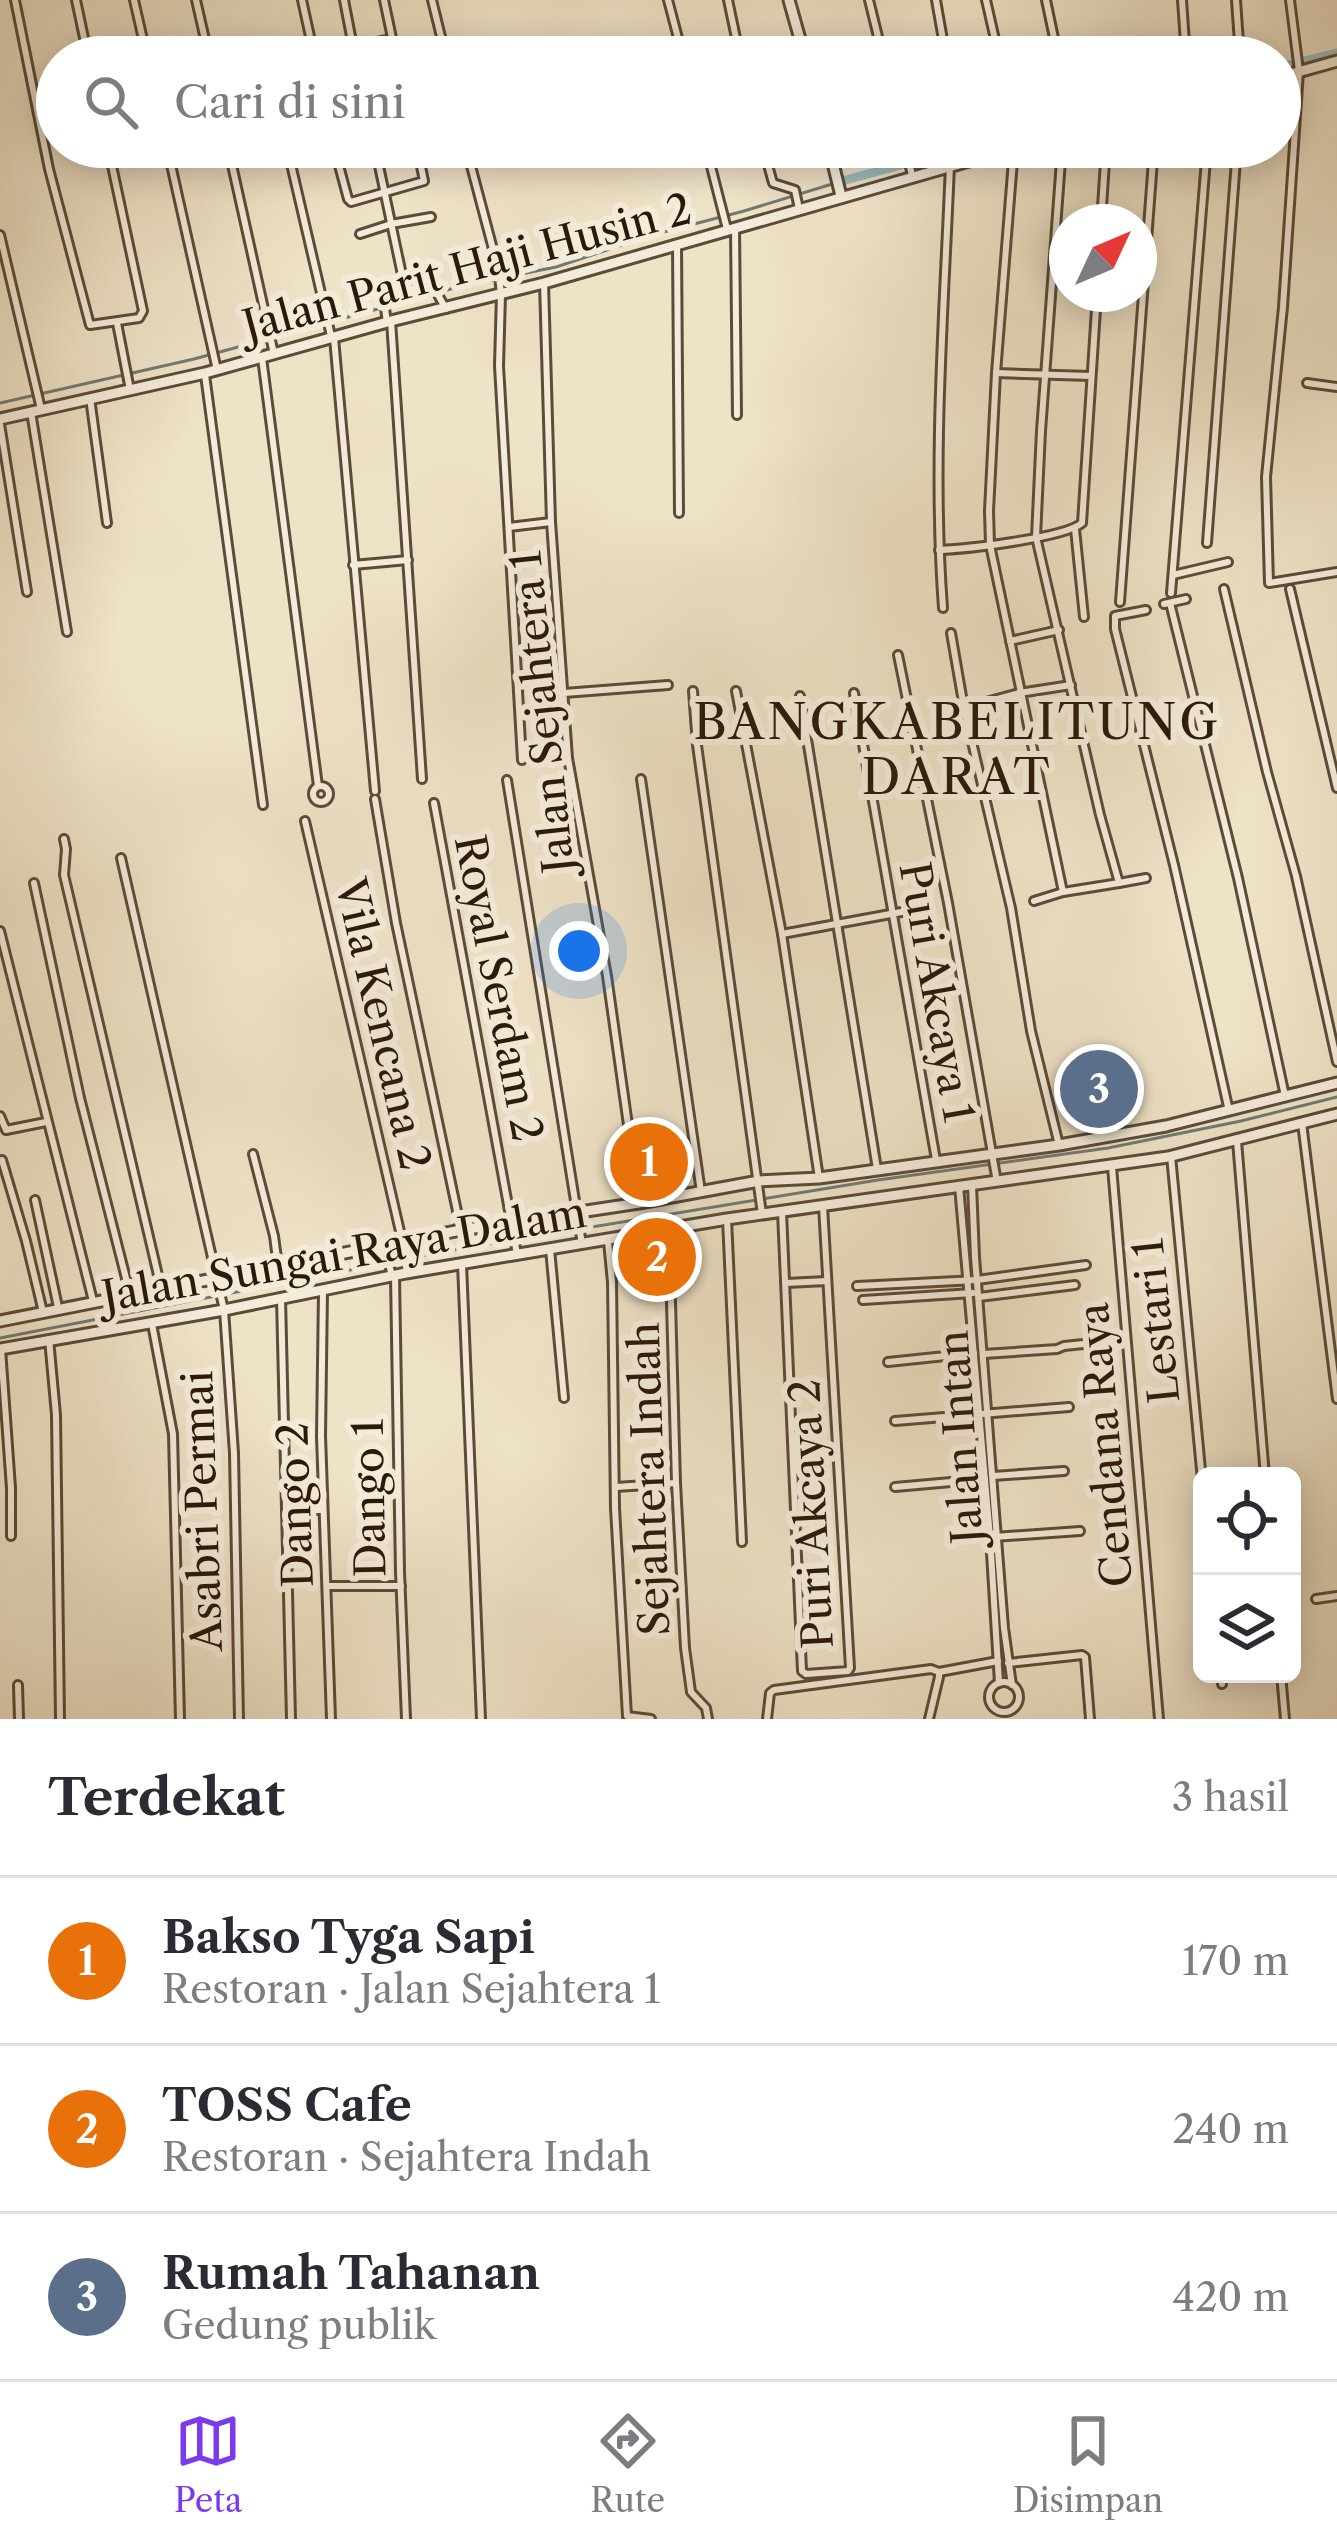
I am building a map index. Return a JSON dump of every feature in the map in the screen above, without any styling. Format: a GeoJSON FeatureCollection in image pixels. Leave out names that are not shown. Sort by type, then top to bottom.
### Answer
{"type":"FeatureCollection","features":[{"type":"Feature","properties":{"kind":"street"},"geometry":{"type":"LineString","coordinates":[[15,0],[36,96]]}},
{"type":"Feature","properties":{"kind":"street"},"geometry":{"type":"LineString","coordinates":[[76,0],[84,36]]}},
{"type":"Feature","properties":{"kind":"street"},"geometry":{"type":"LineString","coordinates":[[134,0],[142,36]]}},
{"type":"Feature","properties":{"kind":"street"},"geometry":{"type":"LineString","coordinates":[[196,0],[204,36]]}},
{"type":"Feature","properties":{"kind":"street"},"geometry":{"type":"LineString","coordinates":[[302,0],[310,36]]}},
{"type":"Feature","properties":{"kind":"street"},"geometry":{"type":"LineString","coordinates":[[344,0],[351,36]]}},
{"type":"Feature","properties":{"kind":"street"},"geometry":{"type":"LineString","coordinates":[[384,0],[391,36]]}},
{"type":"Feature","properties":{"kind":"street"},"geometry":{"type":"LineString","coordinates":[[432,0],[441,36]]}},
{"type":"Feature","properties":{"kind":"street"},"geometry":{"type":"LineString","coordinates":[[668,0],[677,36]]}},
{"type":"Feature","properties":{"kind":"street"},"geometry":{"type":"LineString","coordinates":[[728,0],[736,36]]}},
{"type":"Feature","properties":{"kind":"street"},"geometry":{"type":"LineString","coordinates":[[790,0],[799,36]]}},
{"type":"Feature","properties":{"kind":"street"},"geometry":{"type":"LineString","coordinates":[[869,0],[878,36]]}},
{"type":"Feature","properties":{"kind":"street"},"geometry":{"type":"LineString","coordinates":[[936,0],[942,36]]}},
{"type":"Feature","properties":{"kind":"street"},"geometry":{"type":"LineString","coordinates":[[986,0],[994,36]]}},
{"type":"Feature","properties":{"kind":"street"},"geometry":{"type":"LineString","coordinates":[[1046,0],[1054,36]]}},
{"type":"Feature","properties":{"kind":"street"},"geometry":{"type":"LineString","coordinates":[[1182,0],[1185,36]]}},
{"type":"Feature","properties":{"kind":"street"},"geometry":{"type":"LineString","coordinates":[[1236,0],[1239,36]]}},
{"type":"Feature","properties":{"kind":"street"},"geometry":{"type":"LineString","coordinates":[[1290,0],[1295,36]]}},
{"type":"Feature","properties":{"kind":"street"},"geometry":{"type":"LineString","coordinates":[[1301,68],[1337,62]]}},
{"type":"Feature","properties":{"kind":"street"},"geometry":{"type":"LineString","coordinates":[[49,168],[90,325],[139,318],[143,311],[112,168]]}},
{"type":"Feature","properties":{"kind":"street"},"geometry":{"type":"LineString","coordinates":[[172,168],[217,370]]}},
{"type":"Feature","properties":{"kind":"street"},"geometry":{"type":"LineString","coordinates":[[233,168],[273,351]]}},
{"type":"Feature","properties":{"kind":"street"},"geometry":{"type":"LineString","coordinates":[[292,168],[331,335],[375,795],[396,923],[461,1230]]}},
{"type":"Feature","properties":{"kind":"street"},"geometry":{"type":"LineString","coordinates":[[340,168],[349,201],[424,181],[421,168]]}},
{"type":"Feature","properties":{"kind":"street"},"geometry":{"type":"LineString","coordinates":[[379,168],[406,289]]}},
{"type":"Feature","properties":{"kind":"street"},"geometry":{"type":"LineString","coordinates":[[472,168],[500,288],[499,366],[522,760]]}},
{"type":"Feature","properties":{"kind":"street"},"geometry":{"type":"LineString","coordinates":[[711,168],[729,226],[737,415]]}},
{"type":"Feature","properties":{"kind":"street"},"geometry":{"type":"LineString","coordinates":[[769,168],[773,183],[795,190],[799,207]]}},
{"type":"Feature","properties":{"kind":"street"},"geometry":{"type":"LineString","coordinates":[[834,168],[840,192]]}},
{"type":"Feature","properties":{"kind":"street"},"geometry":{"type":"LineString","coordinates":[[910,168],[912,176]]}},
{"type":"Feature","properties":{"kind":"street","name":"Jalan Parit Haji Husin 2"},"geometry":{"type":"LineString","coordinates":[[0,422],[37,407],[205,374],[388,319],[446,309],[500,288],[544,283],[840,192],[940,168]]}},
{"type":"Feature","properties":{"kind":"street"},"geometry":{"type":"LineString","coordinates":[[943,608],[940,394],[950,168]]}},
{"type":"Feature","properties":{"kind":"street"},"geometry":{"type":"LineString","coordinates":[[1014,168],[996,373],[990,545],[1063,892]]}},
{"type":"Feature","properties":{"kind":"street"},"geometry":{"type":"LineString","coordinates":[[1061,168],[1036,537],[1119,883]]}},
{"type":"Feature","properties":{"kind":"street"},"geometry":{"type":"LineString","coordinates":[[1103,204],[1105,168]]}},
{"type":"Feature","properties":{"kind":"street"},"geometry":{"type":"LineString","coordinates":[[1120,602],[1152,168]]}},
{"type":"Feature","properties":{"kind":"street"},"geometry":{"type":"LineString","coordinates":[[1205,168],[1168,600],[1248,920],[1285,1096]]}},
{"type":"Feature","properties":{"kind":"street"},"geometry":{"type":"LineString","coordinates":[[1207,542],[1235,168]]}},
{"type":"Feature","properties":{"kind":"street"},"geometry":{"type":"LineString","coordinates":[[1292,168],[1266,477],[1270,583],[1337,572]]}},
{"type":"Feature","properties":{"kind":"street"},"geometry":{"type":"LineString","coordinates":[[360,234],[431,218]]}},
{"type":"Feature","properties":{"kind":"street"},"geometry":{"type":"LineString","coordinates":[[0,235],[37,388],[68,632]]}},
{"type":"Feature","properties":{"kind":"street"},"geometry":{"type":"LineString","coordinates":[[677,244],[679,513]]}},
{"type":"Feature","properties":{"kind":"street","name":"Jalan Sejahtera 1"},"geometry":{"type":"LineString","coordinates":[[544,283],[551,522],[568,758],[607,976],[639,1203]]}},
{"type":"Feature","properties":{"kind":"street"},"geometry":{"type":"LineString","coordinates":[[422,779],[408,560],[383,301],[389,292],[434,287],[446,309]]}},
{"type":"Feature","properties":{"kind":"street"},"geometry":{"type":"LineString","coordinates":[[939,550],[1036,537],[1075,529],[1082,523],[1096,312]]}},
{"type":"Feature","properties":{"kind":"street"},"geometry":{"type":"LineString","coordinates":[[116,322],[129,388]]}},
{"type":"Feature","properties":{"kind":"street"},"geometry":{"type":"LineString","coordinates":[[262,358],[318,786]]}},
{"type":"Feature","properties":{"kind":"street"},"geometry":{"type":"LineString","coordinates":[[996,373],[1091,376]]}},
{"type":"Feature","properties":{"kind":"street"},"geometry":{"type":"LineString","coordinates":[[205,374],[263,806]]}},
{"type":"Feature","properties":{"kind":"street"},"geometry":{"type":"LineString","coordinates":[[1307,382],[1337,387]]}},
{"type":"Feature","properties":{"kind":"street"},"geometry":{"type":"LineString","coordinates":[[90,398],[107,523]]}},
{"type":"Feature","properties":{"kind":"street"},"geometry":{"type":"LineString","coordinates":[[0,422],[27,592]]}},
{"type":"Feature","properties":{"kind":"street"},"geometry":{"type":"LineString","coordinates":[[509,527],[551,522]]}},
{"type":"Feature","properties":{"kind":"street"},"geometry":{"type":"LineString","coordinates":[[1075,529],[1084,616]]}},
{"type":"Feature","properties":{"kind":"street"},"geometry":{"type":"LineString","coordinates":[[353,566],[408,560]]}},
{"type":"Feature","properties":{"kind":"street"},"geometry":{"type":"LineString","coordinates":[[1173,575],[1228,562]]}},
{"type":"Feature","properties":{"kind":"street"},"geometry":{"type":"LineString","coordinates":[[1224,589],[1337,1062]]}},
{"type":"Feature","properties":{"kind":"street"},"geometry":{"type":"LineString","coordinates":[[1289,589],[1337,788]]}},
{"type":"Feature","properties":{"kind":"street"},"geometry":{"type":"LineString","coordinates":[[1168,600],[1186,599]]}},
{"type":"Feature","properties":{"kind":"street"},"geometry":{"type":"LineString","coordinates":[[1146,610],[1115,616],[1115,629],[1229,1111]]}},
{"type":"Feature","properties":{"kind":"street"},"geometry":{"type":"LineString","coordinates":[[1009,641],[1059,630]]}},
{"type":"Feature","properties":{"kind":"street"},"geometry":{"type":"LineString","coordinates":[[951,633],[1011,908],[1031,1031],[1059,1144]]}},
{"type":"Feature","properties":{"kind":"street"},"geometry":{"type":"LineString","coordinates":[[898,655],[996,1179]]}},
{"type":"Feature","properties":{"kind":"street"},"geometry":{"type":"LineString","coordinates":[[562,693],[668,685]]}},
{"type":"Feature","properties":{"kind":"street"},"geometry":{"type":"LineString","coordinates":[[964,708],[1071,685]]}},
{"type":"Feature","properties":{"kind":"street"},"geometry":{"type":"LineString","coordinates":[[693,691],[762,1211]]}},
{"type":"Feature","properties":{"kind":"street"},"geometry":{"type":"LineString","coordinates":[[736,692],[782,934],[819,1178]]}},
{"type":"Feature","properties":{"kind":"street","name":"Puri Akcaya 1"},"geometry":{"type":"LineString","coordinates":[[854,693],[936,1160]]}},
{"type":"Feature","properties":{"kind":"street"},"geometry":{"type":"LineString","coordinates":[[800,696],[877,1169]]}},
{"type":"Feature","properties":{"kind":"street"},"geometry":{"type":"LineString","coordinates":[[640,779],[701,1192]]}},
{"type":"Feature","properties":{"kind":"street"},"geometry":{"type":"LineString","coordinates":[[507,780],[581,1242]]}},
{"type":"Feature","properties":{"kind":"street","name":"Royal Serdam 2"},"geometry":{"type":"LineString","coordinates":[[434,803],[516,1251]]}},
{"type":"Feature","properties":{"kind":"street","name":"Vila Kencana 2"},"geometry":{"type":"LineString","coordinates":[[305,821],[402,1240]]}},
{"type":"Feature","properties":{"kind":"street"},"geometry":{"type":"LineString","coordinates":[[64,839],[64,875],[161,1288]]}},
{"type":"Feature","properties":{"kind":"street","name":"Asabri Permai"},"geometry":{"type":"LineString","coordinates":[[121,858],[223,1305],[234,1454],[239,1719]]}},
{"type":"Feature","properties":{"kind":"street"},"geometry":{"type":"LineString","coordinates":[[1034,902],[1063,892],[1146,878]]}},
{"type":"Feature","properties":{"kind":"street"},"geometry":{"type":"LineString","coordinates":[[34,883],[80,1097],[130,1294]]}},
{"type":"Feature","properties":{"kind":"street"},"geometry":{"type":"LineString","coordinates":[[782,934],[923,908]]}},
{"type":"Feature","properties":{"kind":"street"},"geometry":{"type":"LineString","coordinates":[[0,931],[93,1301]]}},
{"type":"Feature","properties":{"kind":"street"},"geometry":{"type":"LineString","coordinates":[[0,1321],[385,1249],[402,1240],[461,1230],[576,1219],[701,1192],[1166,1126],[1337,1083]]}},
{"type":"Feature","properties":{"kind":"street","name":"Jalan Sungai Raya Dalam"},"geometry":{"type":"LineString","coordinates":[[1,1349],[516,1251],[608,1241],[762,1211],[782,1212],[1171,1156],[1337,1114]]}},
{"type":"Feature","properties":{"kind":"street"},"geometry":{"type":"LineString","coordinates":[[0,1116],[6,1130],[48,1122]]}},
{"type":"Feature","properties":{"kind":"street"},"geometry":{"type":"LineString","coordinates":[[1302,1123],[1337,1399]]}},
{"type":"Feature","properties":{"kind":"street"},"geometry":{"type":"LineString","coordinates":[[1237,1141],[1263,1467]]}},
{"type":"Feature","properties":{"kind":"street"},"geometry":{"type":"LineString","coordinates":[[253,1154],[278,1266]]}},
{"type":"Feature","properties":{"kind":"street","name":"Lestari 1"},"geometry":{"type":"LineString","coordinates":[[1171,1156],[1201,1467]]}},
{"type":"Feature","properties":{"kind":"street"},"geometry":{"type":"LineString","coordinates":[[2,1160],[43,1312]]}},
{"type":"Feature","properties":{"kind":"street","name":"Cendana Raya"},"geometry":{"type":"LineString","coordinates":[[1112,1166],[1159,1719]]}},
{"type":"Feature","properties":{"kind":"street","name":"Jalan Intan"},"geometry":{"type":"LineString","coordinates":[[972,1185],[973,1280]]}},
{"type":"Feature","properties":{"kind":"street"},"geometry":{"type":"LineString","coordinates":[[959,1186],[976,1294],[974,1353],[994,1537],[999,1683]]}},
{"type":"Feature","properties":{"kind":"street"},"geometry":{"type":"LineString","coordinates":[[35,1200],[58,1308]]}},
{"type":"Feature","properties":{"kind":"street","name":"Puri Akcaya 2"},"geometry":{"type":"LineString","coordinates":[[782,1212],[802,1671],[848,1671],[824,1204]]}},
{"type":"Feature","properties":{"kind":"street"},"geometry":{"type":"LineString","coordinates":[[727,1219],[742,1542]]}},
{"type":"Feature","properties":{"kind":"street","name":"Sejahtera Indah"},"geometry":{"type":"LineString","coordinates":[[669,1230],[676,1483],[689,1686],[706,1708],[708,1719]]}},
{"type":"Feature","properties":{"kind":"street"},"geometry":{"type":"LineString","coordinates":[[608,1241],[627,1716],[651,1719]]}},
{"type":"Feature","properties":{"kind":"street","name":"Dango 1"},"geometry":{"type":"LineString","coordinates":[[385,1249],[392,1274],[406,1719]]}},
{"type":"Feature","properties":{"kind":"street"},"geometry":{"type":"LineString","coordinates":[[550,1250],[564,1398]]}},
{"type":"Feature","properties":{"kind":"street"},"geometry":{"type":"LineString","coordinates":[[461,1264],[481,1719]]}},
{"type":"Feature","properties":{"kind":"street"},"geometry":{"type":"LineString","coordinates":[[856,1286],[973,1280],[1087,1265]]}},
{"type":"Feature","properties":{"kind":"street"},"geometry":{"type":"LineString","coordinates":[[786,1283],[827,1281]]}},
{"type":"Feature","properties":{"kind":"street"},"geometry":{"type":"LineString","coordinates":[[863,1300],[1075,1286]]}},
{"type":"Feature","properties":{"kind":"street","name":"Dango 2"},"geometry":{"type":"LineString","coordinates":[[323,1290],[321,1436],[332,1719]]}},
{"type":"Feature","properties":{"kind":"street","name":"Jalan Intan"},"geometry":{"type":"LineString","coordinates":[[976,1294],[984,1354],[983,1416]]}},
{"type":"Feature","properties":{"kind":"street"},"geometry":{"type":"LineString","coordinates":[[281,1298],[291,1719]]}},
{"type":"Feature","properties":{"kind":"street"},"geometry":{"type":"LineString","coordinates":[[152,1320],[172,1434],[180,1719]]}},
{"type":"Feature","properties":{"kind":"street"},"geometry":{"type":"LineString","coordinates":[[50,1339],[56,1390],[60,1719]]}},
{"type":"Feature","properties":{"kind":"street"},"geometry":{"type":"LineString","coordinates":[[984,1354],[1093,1343]]}},
{"type":"Feature","properties":{"kind":"street"},"geometry":{"type":"LineString","coordinates":[[1,1349],[11,1537]]}},
{"type":"Feature","properties":{"kind":"street"},"geometry":{"type":"LineString","coordinates":[[888,1362],[974,1353]]}},
{"type":"Feature","properties":{"kind":"street"},"geometry":{"type":"LineString","coordinates":[[895,1421],[1069,1407]]}},
{"type":"Feature","properties":{"kind":"street"},"geometry":{"type":"LineString","coordinates":[[895,1487],[1064,1472]]}},
{"type":"Feature","properties":{"kind":"street"},"geometry":{"type":"LineString","coordinates":[[616,1487],[676,1483]]}},
{"type":"Feature","properties":{"kind":"street"},"geometry":{"type":"LineString","coordinates":[[287,1510],[323,1510]]}},
{"type":"Feature","properties":{"kind":"street"},"geometry":{"type":"LineString","coordinates":[[994,1537],[1080,1532]]}},
{"type":"Feature","properties":{"kind":"street","name":"Jalan Intan"},"geometry":{"type":"LineString","coordinates":[[994,1537],[1012,1684]]}},
{"type":"Feature","properties":{"kind":"street"},"geometry":{"type":"LineString","coordinates":[[328,1586],[401,1586]]}},
{"type":"Feature","properties":{"kind":"street"},"geometry":{"type":"LineString","coordinates":[[1316,1599],[1337,1596]]}},
{"type":"Feature","properties":{"kind":"street"},"geometry":{"type":"LineString","coordinates":[[1008,1663],[1085,1657],[1090,1719]]}},
{"type":"Feature","properties":{"kind":"street"},"geometry":{"type":"LineString","coordinates":[[767,1719],[770,1694],[783,1688],[998,1661]]}},
{"type":"Feature","properties":{"kind":"street"},"geometry":{"type":"LineString","coordinates":[[929,1719],[939,1672]]}},
{"type":"Feature","properties":{"kind":"street"},"geometry":{"type":"LineString","coordinates":[[999,1683],[1012,1684],[1019,1700],[1014,1709],[1000,1715],[988,1698],[999,1683]]}},
{"type":"Feature","properties":{"kind":"street"},"geometry":{"type":"LineString","coordinates":[[1282,1683],[1285,1719]]}},
{"type":"Feature","properties":{"kind":"street"},"geometry":{"type":"LineString","coordinates":[[18,1685],[19,1719]]}},
{"type":"Feature","properties":{"kind":"waterway"},"geometry":{"type":"LineString","coordinates":[[1301,62],[1337,53]]}},
{"type":"Feature","properties":{"kind":"waterway"},"geometry":{"type":"LineString","coordinates":[[842,181],[890,168]]}},
{"type":"Feature","properties":{"kind":"waterway"},"geometry":{"type":"LineString","coordinates":[[0,403],[194,359],[458,287],[556,267],[842,181]]}},
{"type":"Feature","properties":{"kind":"waterway"},"geometry":{"type":"LineString","coordinates":[[0,1338],[458,1249],[878,1180],[1108,1148],[1337,1097]]}},
{"type":"Feature","properties":{"kind":"place","name":"Rumah Tahanan"},"geometry":{"type":"Point","coordinates":[1099,1089]}},
{"type":"Feature","properties":{"kind":"place","name":"Bakso Tyga Sapi"},"geometry":{"type":"Point","coordinates":[649,1162]}},
{"type":"Feature","properties":{"kind":"place","name":"TOSS Cafe"},"geometry":{"type":"Point","coordinates":[657,1257]}},
{"type":"Feature","properties":{"kind":"district","name":"BANGKABELITUNG DARAT"},"geometry":{"type":"Point","coordinates":[957,748]}}]}
